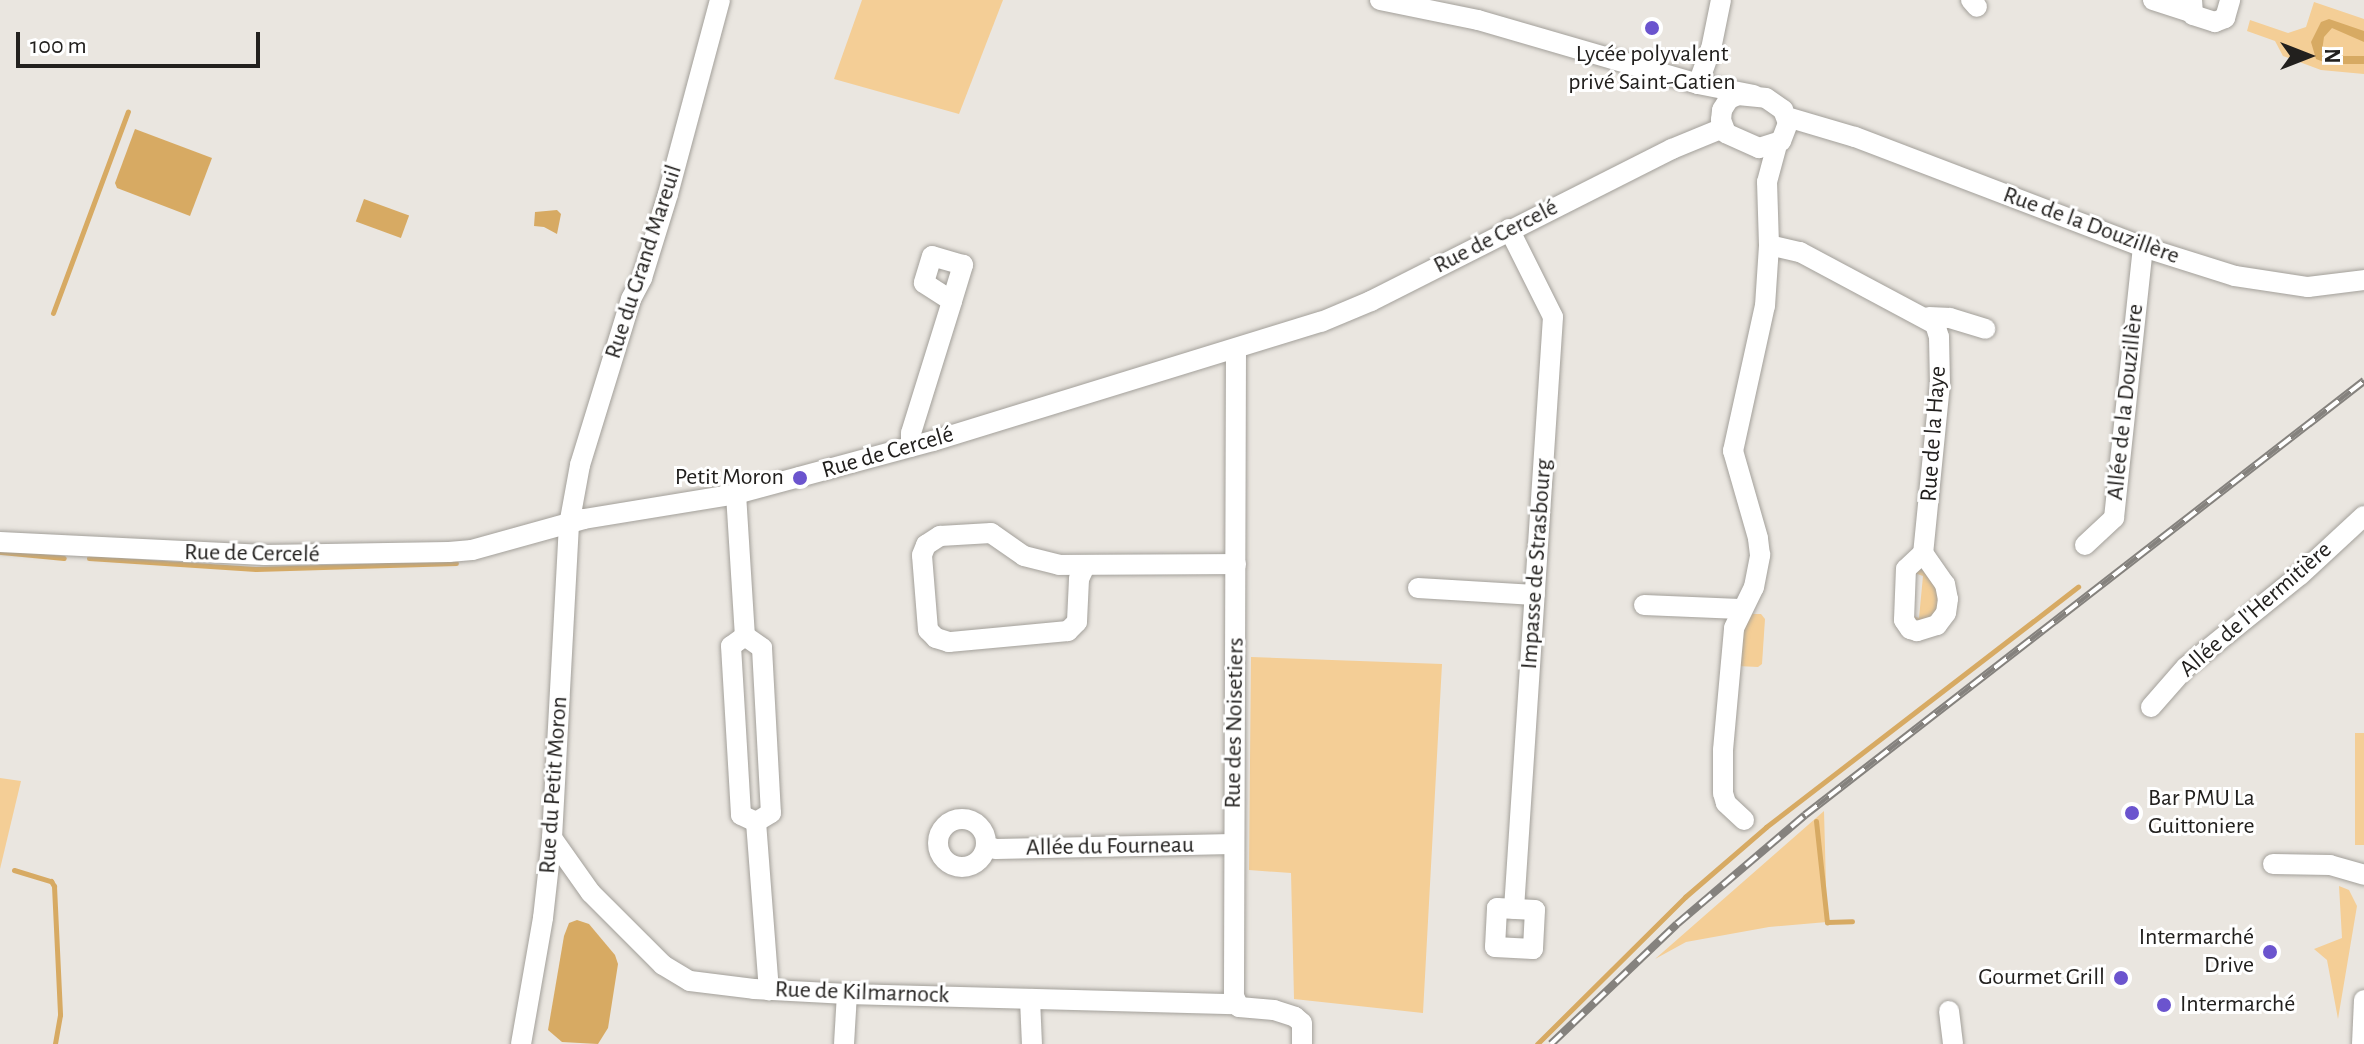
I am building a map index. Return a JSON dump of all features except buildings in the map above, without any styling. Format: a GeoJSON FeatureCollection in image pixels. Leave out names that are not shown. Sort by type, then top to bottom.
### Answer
{"type":"FeatureCollection","features":[{"type":"Feature","properties":{"kind":"street","name":"Rue du Grand Mareuil"},"geometry":{"type":"LineString","coordinates":[[569,525],[580,465],[631,299],[642,278],[720,0]]}},
{"type":"Feature","properties":{"kind":"street"},"geometry":{"type":"LineString","coordinates":[[1380,0],[1478,20],[1698,84],[1754,95],[1778,105],[1787,117],[1787,132],[1779,143],[1767,182],[1769,245],[1765,306],[1733,446],[1736,469],[1755,526],[1760,555],[1754,587],[1740,609],[1728,668],[1722,778],[1726,803],[1744,820]]}},
{"type":"Feature","properties":{"kind":"street"},"geometry":{"type":"LineString","coordinates":[[1698,84],[1711,49],[1721,0]]}},
{"type":"Feature","properties":{"kind":"street"},"geometry":{"type":"LineString","coordinates":[[2153,0],[2191,6],[2222,21],[2230,0]]}},
{"type":"Feature","properties":{"kind":"street"},"geometry":{"type":"LineString","coordinates":[[1698,84],[1726,103]]}},
{"type":"Feature","properties":{"kind":"street"},"geometry":{"type":"LineString","coordinates":[[1754,95],[1738,95],[1726,103],[1721,115],[1723,128],[1737,141],[1752,146],[1779,143],[1825,129]]}},
{"type":"Feature","properties":{"kind":"street","name":"Rue de la Douzillère"},"geometry":{"type":"LineString","coordinates":[[1787,117],[1866,141],[2143,247],[2262,282],[2322,287],[2364,280]]}},
{"type":"Feature","properties":{"kind":"street","name":"Rue de Cercelé"},"geometry":{"type":"LineString","coordinates":[[0,542],[251,555],[449,552],[472,550],[569,525],[736,494],[911,447],[1236,349],[1355,308],[1672,149],[1723,128]]}},
{"type":"Feature","properties":{"kind":"street"},"geometry":{"type":"LineString","coordinates":[[1752,146],[1767,182]]}},
{"type":"Feature","properties":{"kind":"street","name":"Impasse de Strasbourg"},"geometry":{"type":"LineString","coordinates":[[1509,229],[1553,317],[1514,909]]}},
{"type":"Feature","properties":{"kind":"street"},"geometry":{"type":"LineString","coordinates":[[1769,245],[1800,252],[1929,317],[1950,318],[1985,329]]}},
{"type":"Feature","properties":{"kind":"street","name":"Allée de la Douzillère"},"geometry":{"type":"LineString","coordinates":[[2085,545],[2114,518],[2143,247]]}},
{"type":"Feature","properties":{"kind":"street"},"geometry":{"type":"LineString","coordinates":[[911,447],[911,433],[952,301]]}},
{"type":"Feature","properties":{"kind":"street","name":"Rue de la Haye"},"geometry":{"type":"LineString","coordinates":[[1923,553],[1940,384],[1938,330],[1929,317]]}},
{"type":"Feature","properties":{"kind":"street","name":"Rue des Noisetiers"},"geometry":{"type":"LineString","coordinates":[[1235,1004],[1236,349]]}},
{"type":"Feature","properties":{"kind":"street"},"geometry":{"type":"LineString","coordinates":[[736,494],[745,636]]}},
{"type":"Feature","properties":{"kind":"street","name":"Allée de l'Hermitière"},"geometry":{"type":"LineString","coordinates":[[2151,707],[2186,667],[2300,575],[2364,516]]}},
{"type":"Feature","properties":{"kind":"street","name":"Rue du Petit Moron"},"geometry":{"type":"LineString","coordinates":[[521,1044],[543,918],[552,838],[569,525]]}},
{"type":"Feature","properties":{"kind":"street"},"geometry":{"type":"LineString","coordinates":[[1085,566],[1079,579],[1077,622],[1068,631],[949,642],[936,638],[928,630],[922,555],[926,545],[935,538],[991,533],[1032,560],[1085,566],[1236,564]]}},
{"type":"Feature","properties":{"kind":"street"},"geometry":{"type":"LineString","coordinates":[[1418,588],[1535,595]]}},
{"type":"Feature","properties":{"kind":"street"},"geometry":{"type":"LineString","coordinates":[[1644,605],[1740,609]]}},
{"type":"Feature","properties":{"kind":"street"},"geometry":{"type":"LineString","coordinates":[[745,636],[731,646],[741,815],[756,822]]}},
{"type":"Feature","properties":{"kind":"street"},"geometry":{"type":"LineString","coordinates":[[745,636],[762,648],[763,663],[771,813],[756,822]]}},
{"type":"Feature","properties":{"kind":"street"},"geometry":{"type":"LineString","coordinates":[[756,822],[769,990]]}},
{"type":"Feature","properties":{"kind":"street","name":"Rue de Kilmarnock"},"geometry":{"type":"LineString","coordinates":[[552,838],[591,893],[674,973],[704,983],[847,994],[1235,1004]]}},
{"type":"Feature","properties":{"kind":"street","name":"Allée du Fourneau"},"geometry":{"type":"LineString","coordinates":[[986,846],[996,849],[1233,844]]}},
{"type":"Feature","properties":{"kind":"street"},"geometry":{"type":"LineString","coordinates":[[2273,864],[2330,865],[2364,875]]}},
{"type":"Feature","properties":{"kind":"street"},"geometry":{"type":"LineString","coordinates":[[844,1044],[847,994]]}},
{"type":"Feature","properties":{"kind":"street"},"geometry":{"type":"LineString","coordinates":[[1030,999],[1032,1044]]}},
{"type":"Feature","properties":{"kind":"street"},"geometry":{"type":"LineString","coordinates":[[2362,1044],[2364,1000]]}},
{"type":"Feature","properties":{"kind":"street"},"geometry":{"type":"LineString","coordinates":[[1235,1004],[1295,1017],[1302,1023],[1302,1044]]}},
{"type":"Feature","properties":{"kind":"street"},"geometry":{"type":"LineString","coordinates":[[1949,1011],[1953,1044]]}},
{"type":"Feature","properties":{"kind":"shaded area"},"geometry":{"type":"Polygon","coordinates":[[[862,0],[1003,0],[959,114],[834,79],[862,0]]]}},
{"type":"Feature","properties":{"kind":"shaded area"},"geometry":{"type":"Polygon","coordinates":[[[2314,2],[2364,19],[2364,74],[2321,70],[2283,56],[2275,41],[2247,31],[2250,20],[2288,33],[2306,27],[2314,2]]]}},
{"type":"Feature","properties":{"kind":"shaded area"},"geometry":{"type":"Polygon","coordinates":[[[2329,19],[2364,31],[2364,42],[2332,28],[2324,37],[2322,51],[2333,56],[2364,56],[2364,64],[2329,64],[2316,59],[2311,42],[2321,22],[2329,19]]]}},
{"type":"Feature","properties":{"kind":"shaded area"},"geometry":{"type":"Polygon","coordinates":[[[135,129],[212,158],[190,216],[117,188],[115,183],[135,129]]]}},
{"type":"Feature","properties":{"kind":"shaded area"},"geometry":{"type":"Polygon","coordinates":[[[364,199],[409,215],[401,238],[356,222],[364,199]]]}},
{"type":"Feature","properties":{"kind":"shaded area"},"geometry":{"type":"Polygon","coordinates":[[[557,210],[561,214],[557,234],[534,226],[535,212],[557,210]]]}},
{"type":"Feature","properties":{"kind":"shaded area"},"geometry":{"type":"Polygon","coordinates":[[[1921,566],[1942,582],[1937,618],[1917,625],[1907,614],[1919,618],[1923,576],[1912,572],[1921,566]]]}},
{"type":"Feature","properties":{"kind":"shaded area"},"geometry":{"type":"Polygon","coordinates":[[[1750,614],[1761,614],[1765,619],[1762,664],[1758,667],[1737,666],[1743,629],[1750,614]]]}},
{"type":"Feature","properties":{"kind":"shaded area"},"geometry":{"type":"Polygon","coordinates":[[[1251,657],[1442,664],[1423,1013],[1294,999],[1291,873],[1249,870],[1251,657]]]}},
{"type":"Feature","properties":{"kind":"shaded area"},"geometry":{"type":"Polygon","coordinates":[[[2355,733],[2364,733],[2364,845],[2355,845],[2355,733]]]}},
{"type":"Feature","properties":{"kind":"shaded area"},"geometry":{"type":"Polygon","coordinates":[[[0,778],[21,781],[0,869],[0,778]]]}},
{"type":"Feature","properties":{"kind":"shaded area"},"geometry":{"type":"Polygon","coordinates":[[[1824,811],[1827,922],[1769,927],[1686,942],[1655,959],[1824,811]]]}},
{"type":"Feature","properties":{"kind":"shaded area"},"geometry":{"type":"Polygon","coordinates":[[[2339,886],[2349,890],[2357,906],[2338,1019],[2327,960],[2314,949],[2342,938],[2339,886]]]}},
{"type":"Feature","properties":{"kind":"shaded area"},"geometry":{"type":"Polygon","coordinates":[[[577,920],[589,924],[615,955],[618,964],[608,1028],[598,1044],[562,1042],[548,1030],[564,936],[569,923],[577,920]]]}},
{"type":"Feature","properties":{"kind":"waterway"},"geometry":{"type":"LineString","coordinates":[[53,313],[128,111]]}},
{"type":"Feature","properties":{"kind":"waterway"},"geometry":{"type":"LineString","coordinates":[[1,552],[64,558]]}},
{"type":"Feature","properties":{"kind":"waterway"},"geometry":{"type":"LineString","coordinates":[[89,558],[256,569],[456,563]]}},
{"type":"Feature","properties":{"kind":"waterway"},"geometry":{"type":"LineString","coordinates":[[1537,1044],[1685,897],[1766,827],[2078,587]]}},
{"type":"Feature","properties":{"kind":"waterway"},"geometry":{"type":"LineString","coordinates":[[1816,821],[1827,922],[1852,921]]}},
{"type":"Feature","properties":{"kind":"waterway"},"geometry":{"type":"LineString","coordinates":[[14,870],[51,881],[54,886],[60,1015],[55,1044]]}},
{"type":"Feature","properties":{"kind":"railway"},"geometry":{"type":"LineString","coordinates":[[1551,1044],[1677,924],[1805,815],[2364,381]]}},
{"type":"Feature","properties":{"kind":"place","name":"Lycée polyvalent privé Saint-Gatien"},"geometry":{"type":"Point","coordinates":[1652,28]}},
{"type":"Feature","properties":{"kind":"place","name":"Petit Moron"},"geometry":{"type":"Point","coordinates":[800,478]}},
{"type":"Feature","properties":{"kind":"place","name":"Bar PMU La Guittoniere"},"geometry":{"type":"Point","coordinates":[2132,813]}},
{"type":"Feature","properties":{"kind":"place","name":"Intermarché Drive"},"geometry":{"type":"Point","coordinates":[2270,952]}},
{"type":"Feature","properties":{"kind":"place","name":"Gourmet Grill"},"geometry":{"type":"Point","coordinates":[2121,978]}},
{"type":"Feature","properties":{"kind":"place","name":"Intermarché"},"geometry":{"type":"Point","coordinates":[2164,1005]}}]}
